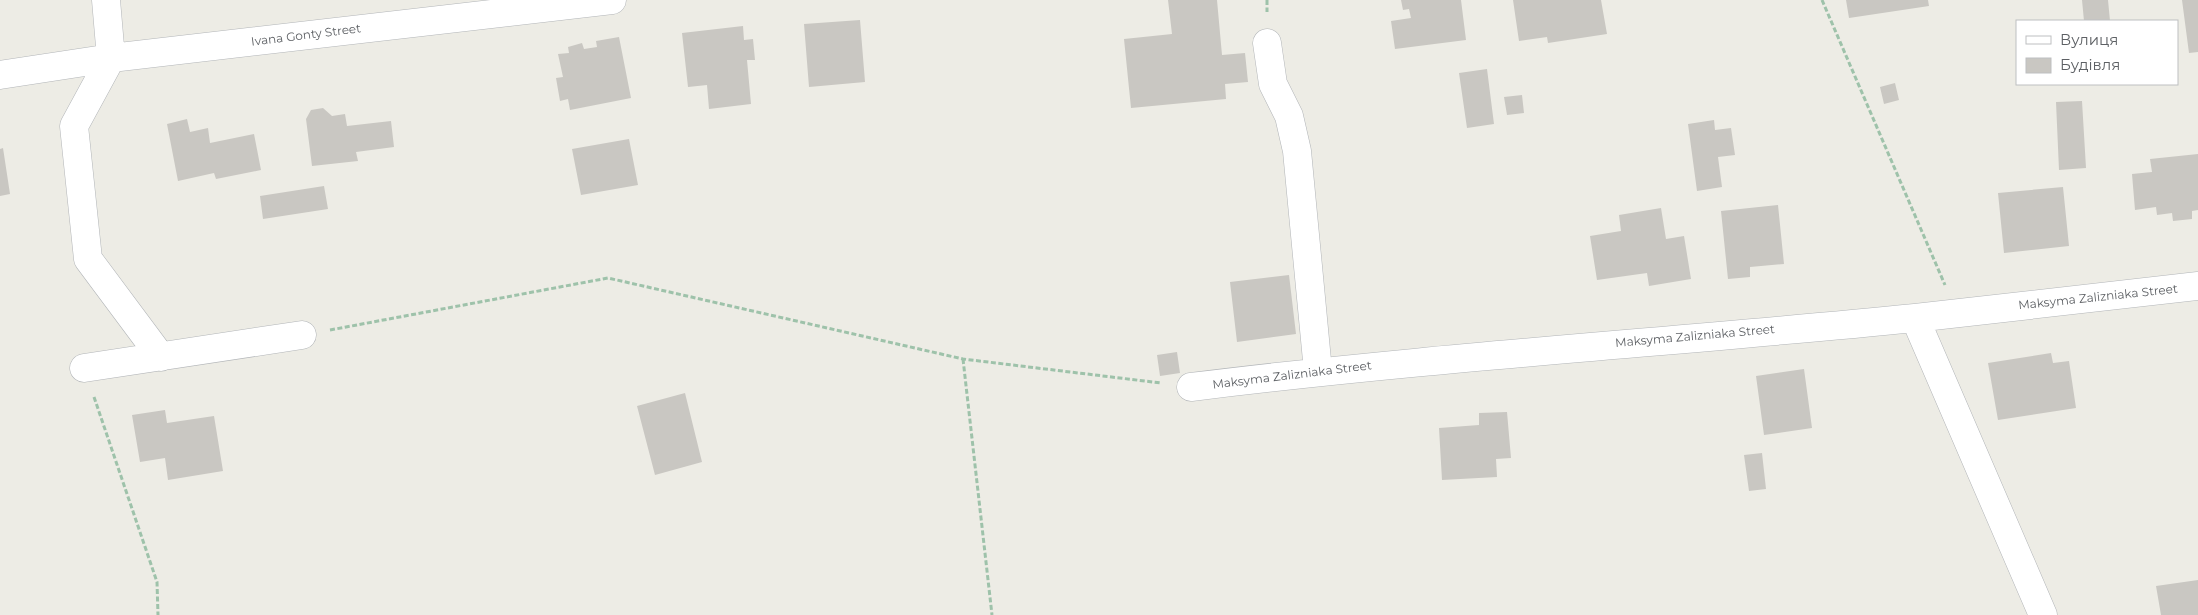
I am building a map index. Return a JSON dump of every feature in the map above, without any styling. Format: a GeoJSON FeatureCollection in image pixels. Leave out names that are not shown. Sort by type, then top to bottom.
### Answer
{"type":"FeatureCollection","features":[{"type":"Feature","properties":{"kind":"street"},"geometry":{"type":"LineString","coordinates":[[106,0],[111,58],[74,126],[88,259],[161,356]]}},
{"type":"Feature","properties":{"kind":"street","name":"Ivana Gonty Street"},"geometry":{"type":"LineString","coordinates":[[0,75],[111,58],[612,0]]}},
{"type":"Feature","properties":{"kind":"street"},"geometry":{"type":"LineString","coordinates":[[1267,43],[1273,84],[1289,116],[1297,151],[1318,371]]}},
{"type":"Feature","properties":{"kind":"street","name":"Maksyma Zalizniaka Street"},"geometry":{"type":"LineString","coordinates":[[1192,387],[1318,371],[1915,318],[2198,286]]}},
{"type":"Feature","properties":{"kind":"street"},"geometry":{"type":"LineString","coordinates":[[1915,318],[2043,615]]}},
{"type":"Feature","properties":{"kind":"street"},"geometry":{"type":"LineString","coordinates":[[84,368],[302,335]]}},
{"type":"Feature","properties":{"kind":"path"},"geometry":{"type":"LineString","coordinates":[[1822,0],[1957,313]]}},
{"type":"Feature","properties":{"kind":"path"},"geometry":{"type":"LineString","coordinates":[[302,335],[608,278],[963,358],[1192,387]]}},
{"type":"Feature","properties":{"kind":"path"},"geometry":{"type":"LineString","coordinates":[[963,358],[992,615]]}},
{"type":"Feature","properties":{"kind":"path"},"geometry":{"type":"LineString","coordinates":[[84,368],[157,582],[158,615]]}},
{"type":"Feature","properties":{"kind":"building"},"geometry":{"type":"Polygon","coordinates":[[[1168,0],[1217,0],[1222,55],[1245,53],[1248,82],[1225,84],[1226,99],[1131,108],[1124,39],[1172,34],[1168,0]]]}},
{"type":"Feature","properties":{"kind":"building"},"geometry":{"type":"Polygon","coordinates":[[[1401,0],[1461,0],[1466,40],[1395,49],[1391,21],[1411,18],[1409,9],[1403,10],[1401,0]]]}},
{"type":"Feature","properties":{"kind":"building"},"geometry":{"type":"Polygon","coordinates":[[[1513,0],[1601,0],[1607,34],[1548,43],[1547,37],[1519,41],[1513,0]]]}},
{"type":"Feature","properties":{"kind":"building"},"geometry":{"type":"Polygon","coordinates":[[[1846,0],[1928,0],[1929,6],[1849,18],[1846,0]]]}},
{"type":"Feature","properties":{"kind":"building"},"geometry":{"type":"Polygon","coordinates":[[[2082,0],[2108,0],[2110,20],[2084,20],[2082,0]]]}},
{"type":"Feature","properties":{"kind":"building"},"geometry":{"type":"Polygon","coordinates":[[[2182,0],[2198,0],[2198,52],[2189,53],[2182,0]]]}},
{"type":"Feature","properties":{"kind":"building"},"geometry":{"type":"Polygon","coordinates":[[[860,20],[865,82],[809,87],[804,24],[860,20]]]}},
{"type":"Feature","properties":{"kind":"building"},"geometry":{"type":"Polygon","coordinates":[[[743,26],[744,40],[753,39],[755,60],[747,60],[751,104],[709,109],[707,85],[688,87],[682,33],[743,26]]]}},
{"type":"Feature","properties":{"kind":"building"},"geometry":{"type":"Polygon","coordinates":[[[619,37],[631,98],[570,110],[568,99],[560,101],[556,78],[563,77],[558,54],[569,53],[568,47],[582,43],[584,49],[597,47],[596,41],[619,37]]]}},
{"type":"Feature","properties":{"kind":"building"},"geometry":{"type":"Polygon","coordinates":[[[1487,69],[1494,124],[1467,128],[1459,73],[1487,69]]]}},
{"type":"Feature","properties":{"kind":"building"},"geometry":{"type":"Polygon","coordinates":[[[1895,83],[1899,100],[1884,104],[1880,87],[1895,83]]]}},
{"type":"Feature","properties":{"kind":"building"},"geometry":{"type":"Polygon","coordinates":[[[1522,95],[1524,113],[1507,115],[1504,97],[1522,95]]]}},
{"type":"Feature","properties":{"kind":"building"},"geometry":{"type":"Polygon","coordinates":[[[2082,101],[2086,168],[2059,170],[2056,102],[2082,101]]]}},
{"type":"Feature","properties":{"kind":"building"},"geometry":{"type":"Polygon","coordinates":[[[323,108],[332,116],[345,114],[347,126],[391,121],[394,147],[356,152],[358,161],[312,166],[306,119],[311,110],[323,108]]]}},
{"type":"Feature","properties":{"kind":"building"},"geometry":{"type":"Polygon","coordinates":[[[187,119],[190,132],[208,128],[210,143],[254,134],[261,170],[216,179],[214,173],[178,181],[167,124],[187,119]]]}},
{"type":"Feature","properties":{"kind":"building"},"geometry":{"type":"Polygon","coordinates":[[[1714,120],[1715,130],[1731,128],[1735,155],[1718,157],[1722,187],[1697,191],[1688,124],[1714,120]]]}},
{"type":"Feature","properties":{"kind":"building"},"geometry":{"type":"Polygon","coordinates":[[[629,139],[638,185],[581,195],[572,149],[629,139]]]}},
{"type":"Feature","properties":{"kind":"building"},"geometry":{"type":"Polygon","coordinates":[[[3,148],[10,194],[0,196],[0,149],[3,148]]]}},
{"type":"Feature","properties":{"kind":"building"},"geometry":{"type":"Polygon","coordinates":[[[2198,154],[2198,210],[2192,211],[2192,219],[2173,221],[2172,213],[2157,215],[2156,207],[2135,210],[2132,174],[2152,172],[2150,159],[2198,154]]]}},
{"type":"Feature","properties":{"kind":"building"},"geometry":{"type":"Polygon","coordinates":[[[324,186],[328,209],[263,219],[260,196],[324,186]]]}},
{"type":"Feature","properties":{"kind":"building"},"geometry":{"type":"Polygon","coordinates":[[[2063,187],[2069,246],[2004,253],[1998,193],[2063,187]]]}},
{"type":"Feature","properties":{"kind":"building"},"geometry":{"type":"Polygon","coordinates":[[[1778,205],[1784,264],[1750,267],[1750,277],[1728,279],[1721,211],[1778,205]]]}},
{"type":"Feature","properties":{"kind":"building"},"geometry":{"type":"Polygon","coordinates":[[[1661,208],[1666,239],[1684,236],[1691,279],[1649,286],[1647,273],[1597,280],[1590,236],[1621,231],[1619,215],[1661,208]]]}},
{"type":"Feature","properties":{"kind":"building"},"geometry":{"type":"Polygon","coordinates":[[[1289,275],[1296,334],[1237,342],[1230,282],[1289,275]]]}},
{"type":"Feature","properties":{"kind":"building"},"geometry":{"type":"Polygon","coordinates":[[[1177,352],[1180,373],[1160,376],[1157,355],[1177,352]]]}},
{"type":"Feature","properties":{"kind":"building"},"geometry":{"type":"Polygon","coordinates":[[[2051,353],[2053,363],[2069,361],[2076,408],[1998,420],[1988,363],[2051,353]]]}},
{"type":"Feature","properties":{"kind":"building"},"geometry":{"type":"Polygon","coordinates":[[[1804,369],[1812,428],[1764,435],[1756,376],[1804,369]]]}},
{"type":"Feature","properties":{"kind":"building"},"geometry":{"type":"Polygon","coordinates":[[[685,393],[702,462],[655,475],[637,406],[685,393]]]}},
{"type":"Feature","properties":{"kind":"building"},"geometry":{"type":"Polygon","coordinates":[[[165,410],[167,423],[214,416],[223,471],[168,480],[165,458],[140,462],[132,415],[165,410]]]}},
{"type":"Feature","properties":{"kind":"building"},"geometry":{"type":"Polygon","coordinates":[[[1507,412],[1511,458],[1496,459],[1497,477],[1442,480],[1439,428],[1479,425],[1479,413],[1507,412]]]}},
{"type":"Feature","properties":{"kind":"building"},"geometry":{"type":"Polygon","coordinates":[[[1762,453],[1766,489],[1749,491],[1744,455],[1762,453]]]}},
{"type":"Feature","properties":{"kind":"building"},"geometry":{"type":"Polygon","coordinates":[[[2198,580],[2198,615],[2161,615],[2156,586],[2198,580]]]}}]}
